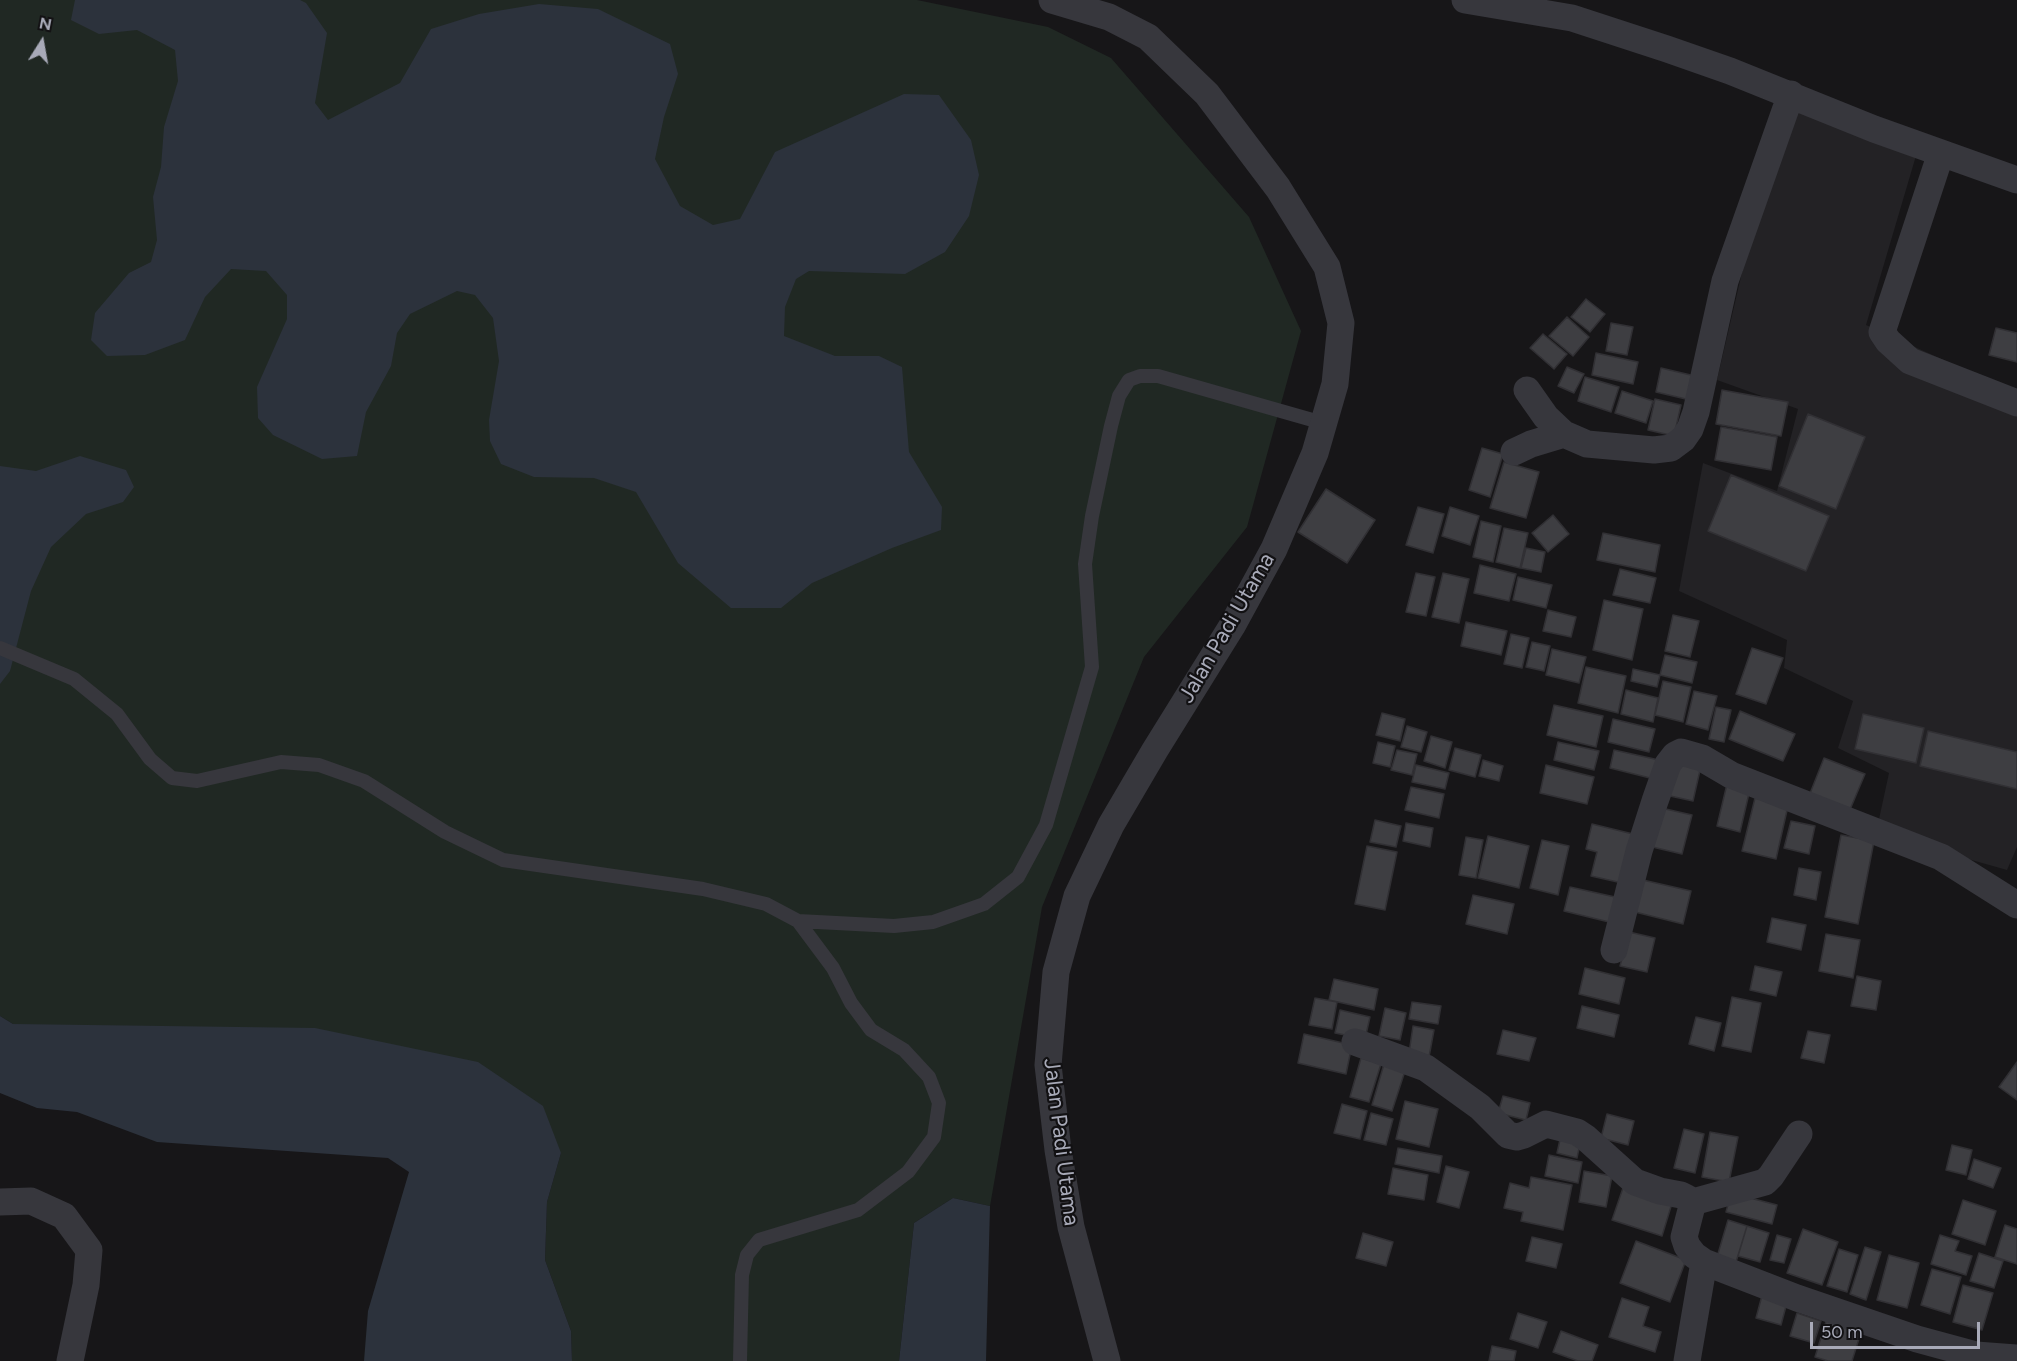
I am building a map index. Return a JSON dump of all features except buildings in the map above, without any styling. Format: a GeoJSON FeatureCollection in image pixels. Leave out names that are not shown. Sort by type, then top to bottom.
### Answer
{"type":"FeatureCollection","features":[{"type":"Feature","properties":{"kind":"street","name":"Jalan Padi Utama"},"geometry":{"type":"LineString","coordinates":[[1052,0],[1108,17],[1148,37],[1207,94],[1278,188],[1327,267],[1341,323],[1335,384],[1315,453],[1274,549],[1232,626],[1155,750],[1106,835],[1077,896],[1056,972],[1048,1065],[1058,1150],[1071,1227],[1107,1361]]}},
{"type":"Feature","properties":{"kind":"street"},"geometry":{"type":"LineString","coordinates":[[1465,0],[1576,9],[1874,129],[2017,180]]}},
{"type":"Feature","properties":{"kind":"street"},"geometry":{"type":"LineString","coordinates":[[1527,390],[1546,417],[1564,434],[1587,444],[1654,450],[1671,448],[1683,439],[1690,429],[1696,412],[1725,281],[1791,94]]}},
{"type":"Feature","properties":{"kind":"street"},"geometry":{"type":"LineString","coordinates":[[1941,153],[1882,332],[1897,351],[1910,361],[2017,403]]}},
{"type":"Feature","properties":{"kind":"street"},"geometry":{"type":"LineString","coordinates":[[1514,452],[1564,434]]}},
{"type":"Feature","properties":{"kind":"street"},"geometry":{"type":"LineString","coordinates":[[1614,950],[1639,852],[1655,801],[1668,764],[1675,755],[1681,753],[1702,758],[1731,775],[1941,857],[2014,894]]}},
{"type":"Feature","properties":{"kind":"street"},"geometry":{"type":"LineString","coordinates":[[1355,1042],[1426,1068],[1480,1107],[1508,1135],[1517,1137],[1524,1135],[1546,1124],[1577,1132],[1635,1182],[1660,1191],[1681,1195],[1693,1202],[1765,1182],[1799,1134]]}},
{"type":"Feature","properties":{"kind":"street"},"geometry":{"type":"LineString","coordinates":[[0,1202],[31,1201],[64,1216],[89,1250],[86,1285],[70,1361]]}},
{"type":"Feature","properties":{"kind":"street"},"geometry":{"type":"LineString","coordinates":[[1693,1202],[1684,1237],[1694,1255],[1704,1262],[1797,1298],[1917,1339],[1976,1355],[2017,1358]]}},
{"type":"Feature","properties":{"kind":"street"},"geometry":{"type":"LineString","coordinates":[[1687,1361],[1704,1262]]}},
{"type":"Feature","properties":{"kind":"lane"},"geometry":{"type":"LineString","coordinates":[[0,648],[74,679],[117,714],[150,759],[172,778],[196,781],[281,762],[319,765],[364,781],[445,832],[503,860],[703,889],[766,904],[798,921],[894,926],[933,922],[984,904],[1018,877],[1046,825],[1092,667],[1085,564],[1092,516],[1111,426],[1119,396],[1129,380],[1140,376],[1158,376],[1323,423]]}},
{"type":"Feature","properties":{"kind":"lane"},"geometry":{"type":"LineString","coordinates":[[740,1361],[742,1275],[747,1255],[759,1240],[858,1210],[908,1172],[934,1137],[939,1103],[928,1077],[904,1050],[871,1030],[851,1003],[833,968],[798,921]]}},
{"type":"Feature","properties":{"kind":"shaded area"},"geometry":{"type":"Polygon","coordinates":[[[0,0],[917,0],[1048,27],[1111,58],[1249,217],[1301,331],[1247,527],[1144,657],[1042,907],[990,1206],[953,1198],[914,1223],[899,1361],[572,1361],[571,1331],[545,1260],[547,1202],[561,1153],[13,1024],[0,1016],[0,0]]]}},
{"type":"Feature","properties":{"kind":"shaded area"},"geometry":{"type":"Polygon","coordinates":[[[75,0],[300,0],[306,3],[327,33],[315,103],[328,120],[400,83],[431,29],[479,14],[539,4],[598,9],[670,44],[678,74],[664,117],[655,159],[680,206],[713,225],[740,219],[775,152],[904,94],[939,95],[971,140],[979,175],[969,216],[945,252],[905,274],[809,271],[796,279],[785,307],[784,336],[835,356],[879,356],[902,367],[909,452],[942,507],[941,530],[892,548],[812,583],[781,608],[731,608],[678,563],[636,492],[594,478],[534,477],[501,464],[490,441],[489,420],[499,361],[493,318],[475,295],[457,291],[410,314],[397,333],[391,366],[366,412],[357,456],[322,459],[273,435],[258,418],[257,387],[287,319],[287,295],[266,271],[231,269],[205,297],[185,340],[145,355],[107,356],[91,340],[95,313],[129,273],[151,262],[157,240],[153,197],[161,167],[164,127],[178,81],[175,50],[137,30],[99,34],[71,20],[75,0]]]}},
{"type":"Feature","properties":{"kind":"shaded area"},"geometry":{"type":"Polygon","coordinates":[[[1783,96],[1918,149],[1866,325],[2017,393],[2017,847],[2007,870],[1876,833],[1889,773],[1838,748],[1853,701],[1784,668],[1787,640],[1679,591],[1703,463],[1777,491],[1798,409],[1717,380],[1783,96]]]}},
{"type":"Feature","properties":{"kind":"shaded area"},"geometry":{"type":"Polygon","coordinates":[[[80,456],[126,470],[134,487],[123,502],[86,514],[51,547],[31,591],[10,671],[0,684],[0,466],[36,471],[80,456]]]}},
{"type":"Feature","properties":{"kind":"shaded area"},"geometry":{"type":"Polygon","coordinates":[[[0,1016],[13,1024],[315,1028],[478,1062],[543,1106],[561,1153],[547,1202],[545,1260],[571,1331],[572,1361],[364,1361],[368,1311],[409,1172],[388,1158],[157,1142],[77,1112],[37,1108],[0,1093],[0,1016]]]}},
{"type":"Feature","properties":{"kind":"shaded area"},"geometry":{"type":"Polygon","coordinates":[[[953,1198],[990,1206],[986,1361],[899,1361],[914,1223],[953,1198]]]}}]}
